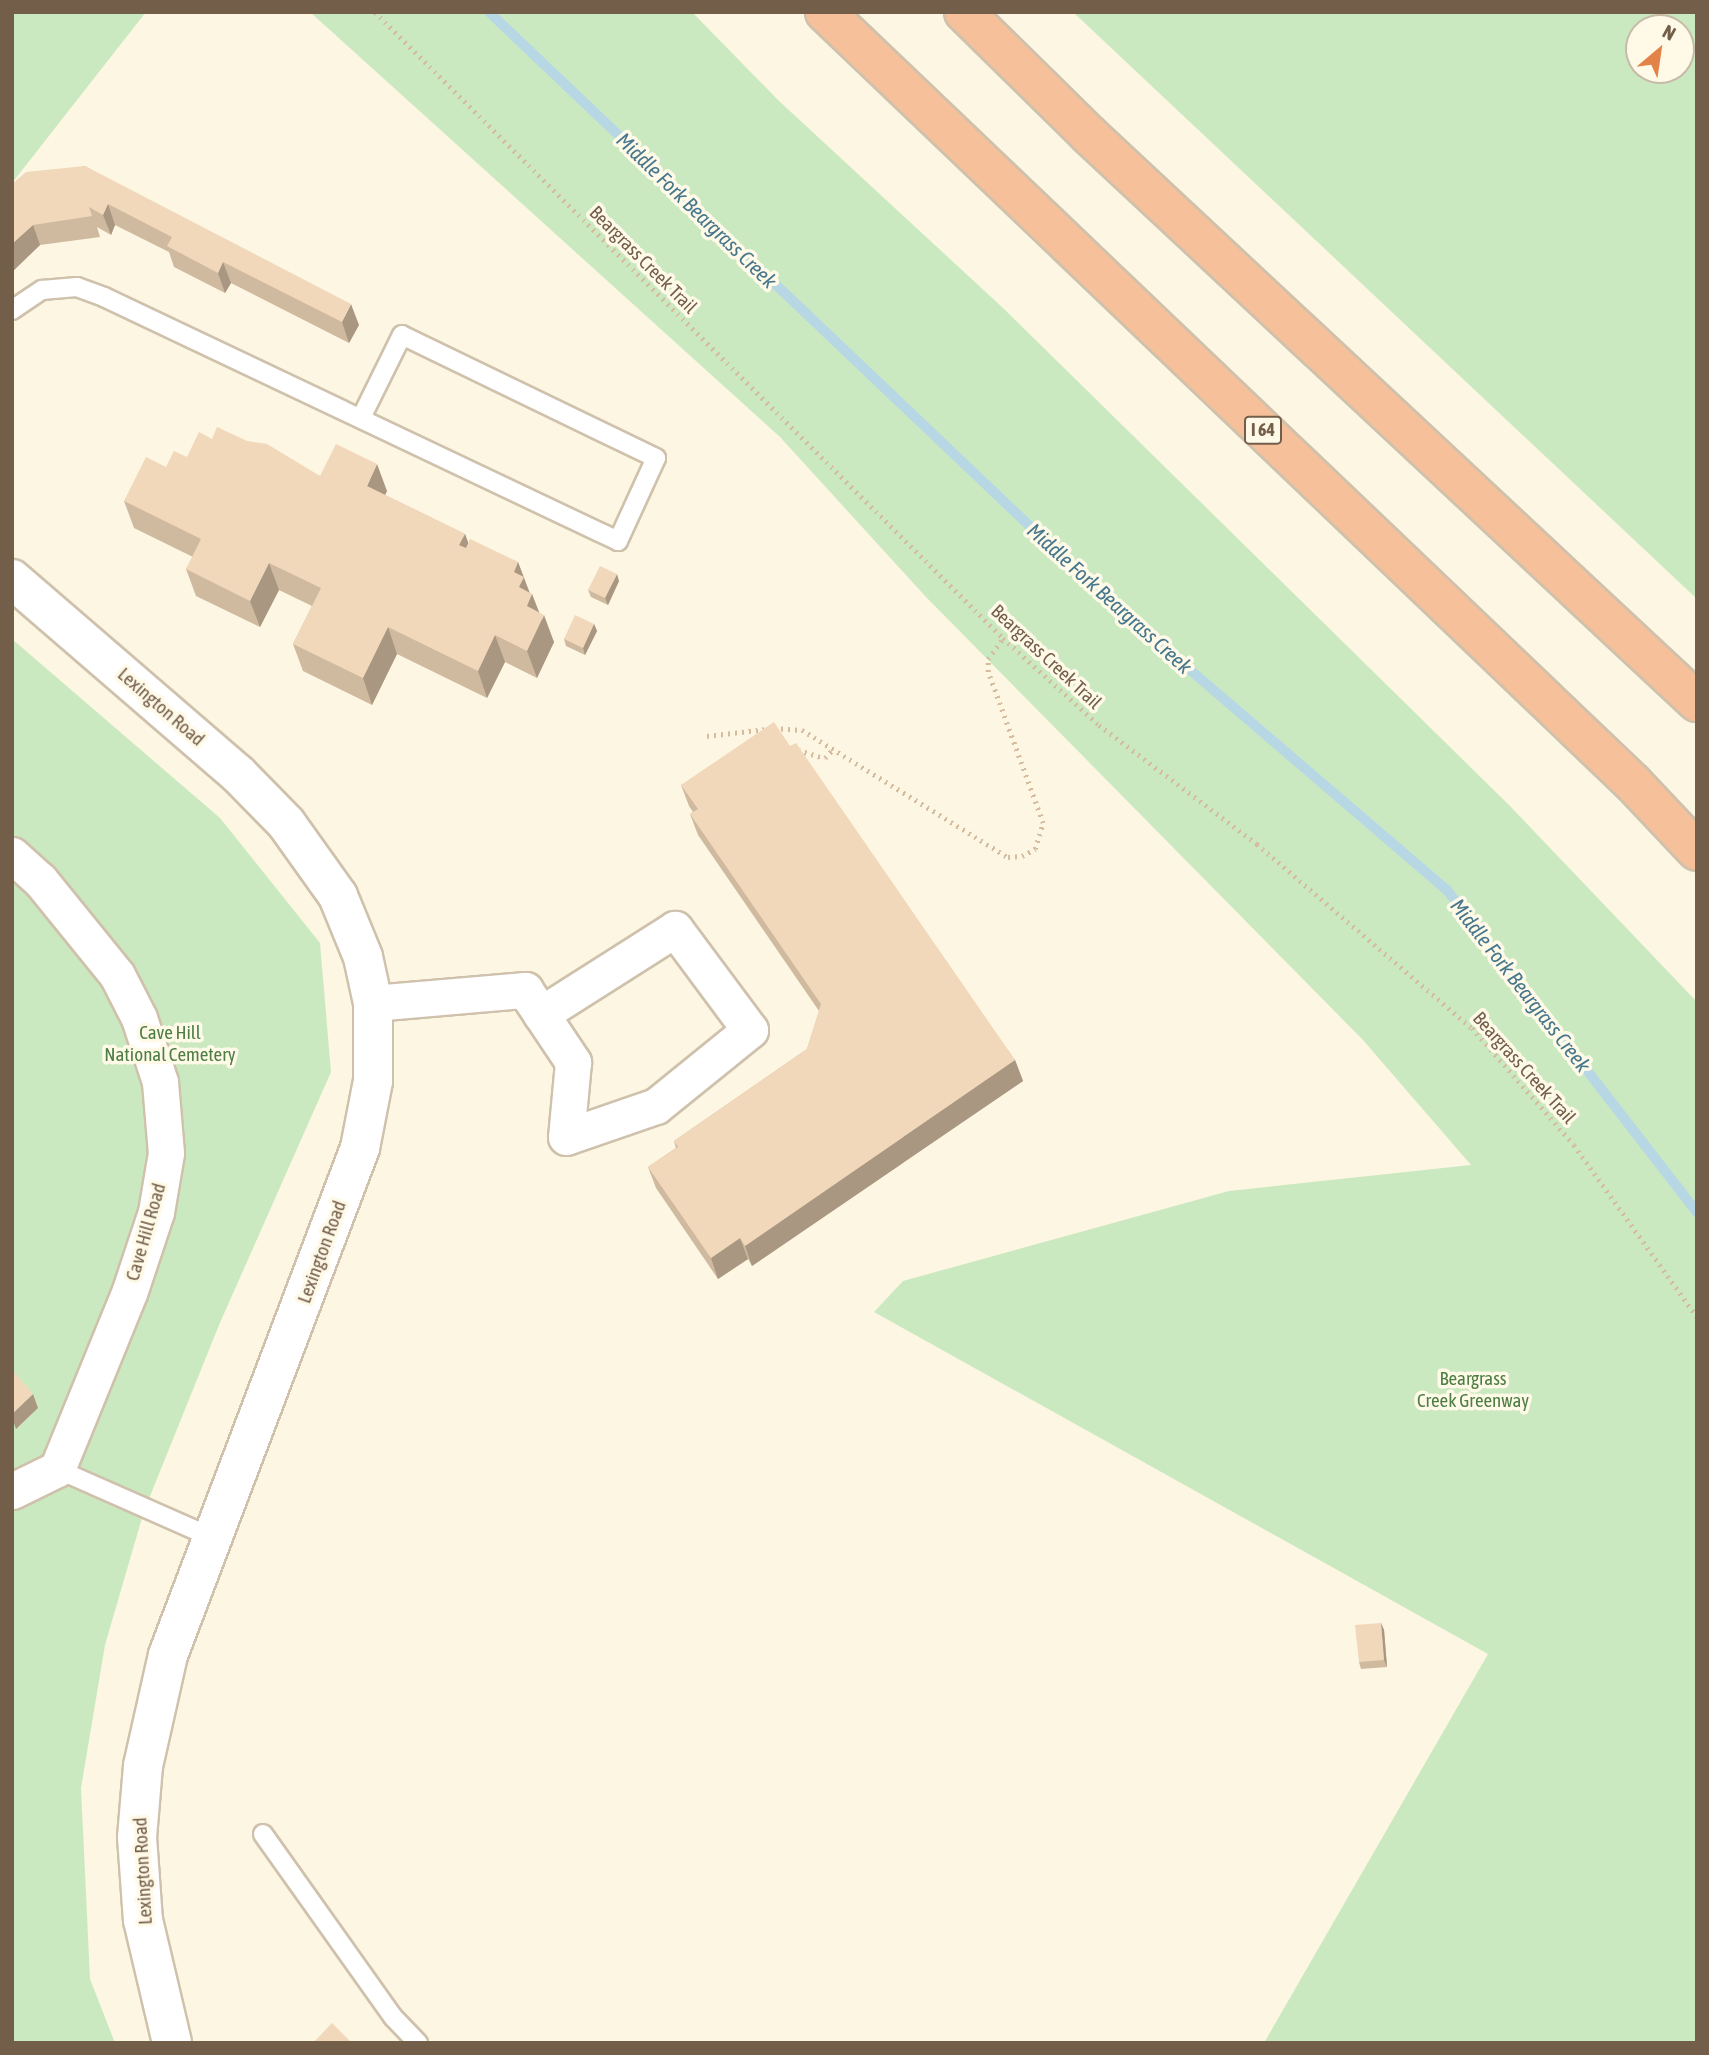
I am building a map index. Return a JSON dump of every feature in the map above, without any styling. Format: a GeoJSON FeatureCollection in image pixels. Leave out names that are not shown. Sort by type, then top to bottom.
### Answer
{"type":"FeatureCollection","features":[{"type":"Feature","properties":{"kind":"highway","name":"I 64"},"geometry":{"type":"LineString","coordinates":[[825,12],[1633,783],[1697,851]]}},
{"type":"Feature","properties":{"kind":"highway"},"geometry":{"type":"LineString","coordinates":[[964,12],[1087,134],[1697,702]]}},
{"type":"Feature","properties":{"kind":"main road","name":"Lexington Road"},"geometry":{"type":"LineString","coordinates":[[12,579],[238,774],[286,823],[338,896],[363,957],[373,1003],[373,1081],[360,1148],[168,1655],[143,1766],[137,1837],[143,1920],[173,2043]]}},
{"type":"Feature","properties":{"kind":"street","name":"Cave Hill Road"},"geometry":{"type":"LineString","coordinates":[[12,855],[40,880],[117,975],[139,1018],[160,1082],[166,1153],[156,1212],[129,1293],[57,1469]]}},
{"type":"Feature","properties":{"kind":"street"},"geometry":{"type":"LineString","coordinates":[[373,1003],[525,990],[541,1014],[573,1062],[566,1137],[656,1106],[750,1030],[675,929],[541,1014]]}},
{"type":"Feature","properties":{"kind":"street"},"geometry":{"type":"LineString","coordinates":[[12,1491],[57,1469]]}},
{"type":"Feature","properties":{"kind":"lane"},"geometry":{"type":"LineString","coordinates":[[12,310],[42,290],[77,287],[361,418],[618,541],[656,458],[402,335],[361,418]]}},
{"type":"Feature","properties":{"kind":"lane"},"geometry":{"type":"LineString","coordinates":[[57,1469],[211,1537]]}},
{"type":"Feature","properties":{"kind":"lane"},"geometry":{"type":"LineString","coordinates":[[263,1834],[393,2017],[418,2043]]}},
{"type":"Feature","properties":{"kind":"path","name":"Beargrass Creek Trail"},"geometry":{"type":"LineString","coordinates":[[375,12],[1003,638],[1099,725],[1257,845],[1472,1028],[1574,1145],[1697,1317]]}},
{"type":"Feature","properties":{"kind":"path"},"geometry":{"type":"LineString","coordinates":[[707,736],[783,727],[802,730],[1007,857],[1035,849],[1043,823],[988,672],[988,659],[1003,638]]}},
{"type":"Feature","properties":{"kind":"path"},"geometry":{"type":"LineString","coordinates":[[787,751],[825,758],[833,749]]}},
{"type":"Feature","properties":{"kind":"green space"},"geometry":{"type":"Polygon","coordinates":[[[12,12],[146,12],[12,183],[12,12]]]}},
{"type":"Feature","properties":{"kind":"green space","name":"Beargrass Creek Greenway"},"geometry":{"type":"Polygon","coordinates":[[[310,12],[692,12],[779,101],[1003,308],[1509,805],[1697,1002],[1697,2043],[1264,2043],[1488,1654],[874,1312],[903,1281],[1229,1191],[1471,1165],[1363,1040],[926,597],[780,437],[310,12]]]}},
{"type":"Feature","properties":{"kind":"green space"},"geometry":{"type":"Polygon","coordinates":[[[1073,12],[1697,12],[1697,599],[1073,12]]]}},
{"type":"Feature","properties":{"kind":"green space","name":"Cave Hill National Cemetery"},"geometry":{"type":"Polygon","coordinates":[[[12,639],[220,818],[320,943],[331,1072],[219,1325],[144,1511],[105,1645],[81,1788],[90,1979],[115,2043],[12,2043],[12,639]]]}},
{"type":"Feature","properties":{"kind":"building"},"geometry":{"type":"Polygon","coordinates":[[[85,166],[351,304],[342,322],[223,262],[218,273],[167,246],[172,237],[108,204],[103,215],[89,207],[92,216],[33,225],[12,244],[12,184],[26,172],[85,166]]]}},
{"type":"Feature","properties":{"kind":"building"},"geometry":{"type":"Polygon","coordinates":[[[217,427],[247,441],[267,444],[320,476],[336,444],[377,464],[367,486],[465,534],[459,545],[466,548],[470,539],[518,562],[514,572],[524,577],[519,587],[532,594],[527,606],[544,615],[527,651],[495,635],[478,671],[388,627],[363,678],[293,644],[321,588],[269,563],[250,601],[186,569],[201,539],[124,501],[146,457],[166,467],[174,451],[187,457],[199,432],[212,439],[217,427]]]}},
{"type":"Feature","properties":{"kind":"building"},"geometry":{"type":"Polygon","coordinates":[[[600,566],[617,574],[605,598],[588,590],[600,566]]]}},
{"type":"Feature","properties":{"kind":"building"},"geometry":{"type":"Polygon","coordinates":[[[575,615],[594,624],[583,648],[564,639],[575,615]]]}},
{"type":"Feature","properties":{"kind":"building"},"geometry":{"type":"Polygon","coordinates":[[[774,722],[790,746],[796,743],[1015,1060],[745,1246],[740,1238],[711,1258],[648,1167],[678,1147],[674,1141],[807,1049],[821,1004],[690,814],[698,809],[681,785],[774,722]]]}},
{"type":"Feature","properties":{"kind":"building"},"geometry":{"type":"Polygon","coordinates":[[[12,1370],[33,1394],[12,1414],[12,1370]]]}},
{"type":"Feature","properties":{"kind":"building"},"geometry":{"type":"Polygon","coordinates":[[[1381,1623],[1384,1660],[1359,1662],[1355,1625],[1381,1623]]]}},
{"type":"Feature","properties":{"kind":"building"},"geometry":{"type":"Polygon","coordinates":[[[332,2023],[352,2043],[313,2043],[332,2023]]]}},
{"type":"Feature","properties":{"kind":"waterway","name":"Middle Fork Beargrass Creek"},"geometry":{"type":"LineString","coordinates":[[489,12],[1098,591],[1447,890],[1697,1212]]}}]}
